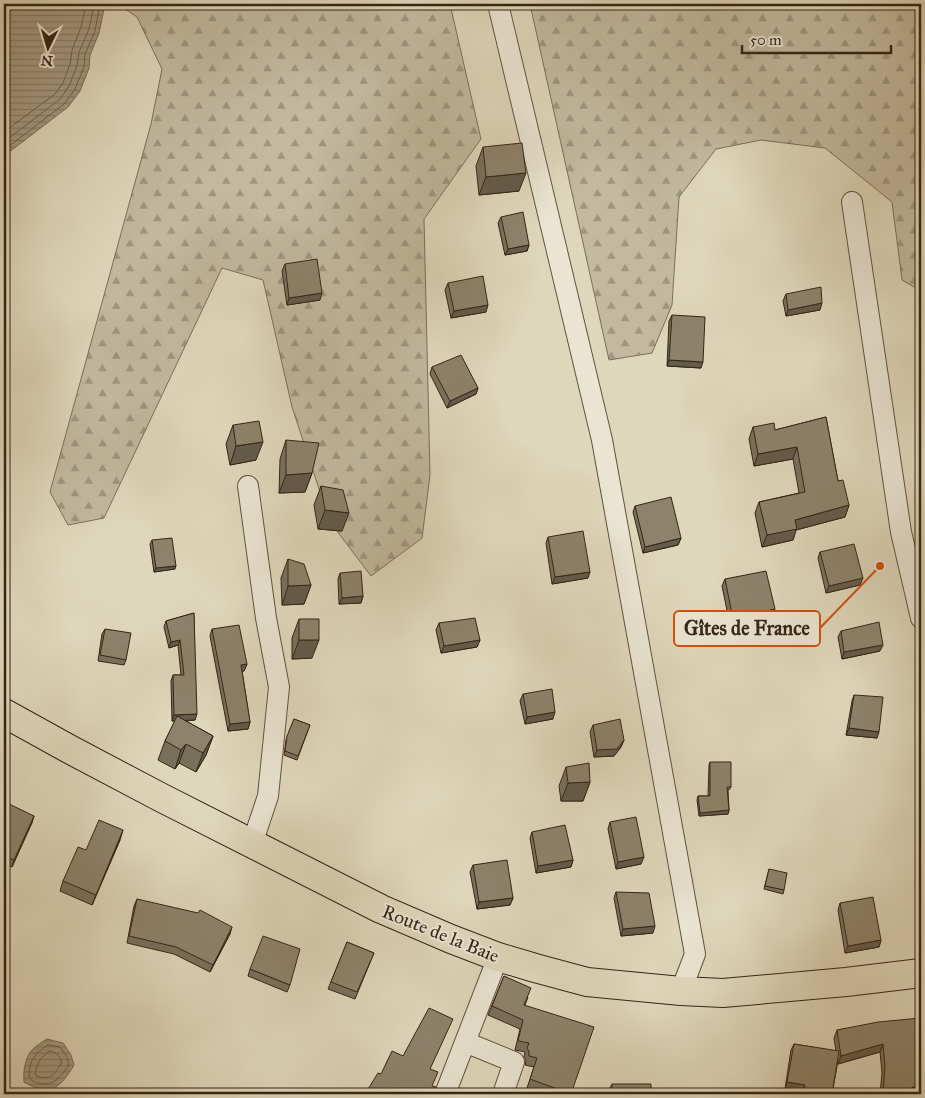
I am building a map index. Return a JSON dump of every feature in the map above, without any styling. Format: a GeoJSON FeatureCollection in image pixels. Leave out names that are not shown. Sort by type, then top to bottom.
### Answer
{"type":"FeatureCollection","features":[{"type":"Feature","properties":{"kind":"main road","name":"Route de la Baie"},"geometry":{"type":"LineString","coordinates":[[4,713],[252,844],[382,909],[498,957],[588,982],[723,993],[921,973]]}},
{"type":"Feature","properties":{"kind":"street"},"geometry":{"type":"LineString","coordinates":[[498,4],[602,440],[695,954],[681,991]]}},
{"type":"Feature","properties":{"kind":"street"},"geometry":{"type":"LineString","coordinates":[[852,202],[901,532],[921,618]]}},
{"type":"Feature","properties":{"kind":"street"},"geometry":{"type":"LineString","coordinates":[[248,486],[266,618],[280,687],[268,796],[252,844]]}},
{"type":"Feature","properties":{"kind":"street"},"geometry":{"type":"LineString","coordinates":[[445,1094],[498,957]]}},
{"type":"Feature","properties":{"kind":"street"},"geometry":{"type":"LineString","coordinates":[[465,1042],[514,1062],[503,1094]]}},
{"type":"Feature","properties":{"kind":"green space"},"geometry":{"type":"Polygon","coordinates":[[[118,4],[450,4],[481,139],[424,219],[430,475],[422,538],[371,576],[330,522],[292,407],[263,280],[222,268],[104,518],[68,525],[50,492],[151,124],[162,69],[137,17],[118,4]]]}},
{"type":"Feature","properties":{"kind":"green space"},"geometry":{"type":"Polygon","coordinates":[[[530,4],[921,4],[921,291],[902,280],[892,202],[825,148],[761,140],[716,149],[679,197],[672,305],[652,353],[609,360],[530,4]]]}},
{"type":"Feature","properties":{"kind":"water"},"geometry":{"type":"Polygon","coordinates":[[[4,4],[105,4],[99,33],[90,55],[89,68],[80,91],[68,107],[4,156],[4,4]]]}},
{"type":"Feature","properties":{"kind":"water"},"geometry":{"type":"Polygon","coordinates":[[[47,1039],[63,1043],[71,1055],[74,1065],[59,1085],[47,1090],[33,1087],[24,1082],[24,1078],[25,1064],[30,1052],[47,1039]]]}},
{"type":"Feature","properties":{"kind":"building"},"geometry":{"type":"Polygon","coordinates":[[[522,143],[526,173],[486,177],[483,147],[522,143]]]}},
{"type":"Feature","properties":{"kind":"building"},"geometry":{"type":"Polygon","coordinates":[[[523,212],[529,245],[508,249],[501,217],[523,212]]]}},
{"type":"Feature","properties":{"kind":"building"},"geometry":{"type":"Polygon","coordinates":[[[317,259],[322,293],[289,298],[285,264],[317,259]]]}},
{"type":"Feature","properties":{"kind":"building"},"geometry":{"type":"Polygon","coordinates":[[[483,276],[488,305],[454,311],[448,283],[483,276]]]}},
{"type":"Feature","properties":{"kind":"building"},"geometry":{"type":"Polygon","coordinates":[[[821,287],[822,303],[788,310],[786,294],[821,287]]]}},
{"type":"Feature","properties":{"kind":"building"},"geometry":{"type":"Polygon","coordinates":[[[672,315],[705,317],[703,362],[669,360],[672,315]]]}},
{"type":"Feature","properties":{"kind":"building"},"geometry":{"type":"Polygon","coordinates":[[[461,355],[478,388],[450,401],[432,367],[461,355]]]}},
{"type":"Feature","properties":{"kind":"building"},"geometry":{"type":"Polygon","coordinates":[[[826,417],[838,481],[843,480],[849,505],[795,520],[797,529],[767,535],[759,502],[805,492],[797,447],[758,454],[753,427],[774,423],[775,430],[826,417]]]}},
{"type":"Feature","properties":{"kind":"building"},"geometry":{"type":"Polygon","coordinates":[[[259,421],[263,442],[236,446],[233,425],[259,421]]]}},
{"type":"Feature","properties":{"kind":"building"},"geometry":{"type":"Polygon","coordinates":[[[286,440],[319,443],[312,473],[286,475],[286,440]]]}},
{"type":"Feature","properties":{"kind":"building"},"geometry":{"type":"Polygon","coordinates":[[[321,486],[343,490],[349,513],[325,510],[321,486]]]}},
{"type":"Feature","properties":{"kind":"building"},"geometry":{"type":"Polygon","coordinates":[[[671,497],[681,538],[645,547],[635,506],[671,497]]]}},
{"type":"Feature","properties":{"kind":"building"},"geometry":{"type":"Polygon","coordinates":[[[583,531],[590,572],[555,577],[548,537],[583,531]]]}},
{"type":"Feature","properties":{"kind":"building"},"geometry":{"type":"Polygon","coordinates":[[[172,538],[176,566],[156,568],[152,540],[172,538]]]}},
{"type":"Feature","properties":{"kind":"building"},"geometry":{"type":"Polygon","coordinates":[[[854,544],[863,578],[829,586],[820,552],[854,544]]]}},
{"type":"Feature","properties":{"kind":"building"},"geometry":{"type":"Polygon","coordinates":[[[288,559],[304,564],[311,585],[288,586],[288,559]]]}},
{"type":"Feature","properties":{"kind":"building"},"geometry":{"type":"Polygon","coordinates":[[[361,571],[363,596],[342,598],[340,573],[361,571]]]}},
{"type":"Feature","properties":{"kind":"building"},"geometry":{"type":"Polygon","coordinates":[[[766,571],[775,609],[733,619],[725,579],[766,571]]]}},
{"type":"Feature","properties":{"kind":"building"},"geometry":{"type":"Polygon","coordinates":[[[194,613],[197,714],[174,715],[173,675],[184,675],[180,640],[171,642],[166,621],[194,613]]]}},
{"type":"Feature","properties":{"kind":"building"},"geometry":{"type":"Polygon","coordinates":[[[475,618],[480,640],[444,646],[439,623],[475,618]]]}},
{"type":"Feature","properties":{"kind":"building"},"geometry":{"type":"Polygon","coordinates":[[[299,619],[319,619],[319,640],[299,640],[299,619]]]}},
{"type":"Feature","properties":{"kind":"building"},"geometry":{"type":"Polygon","coordinates":[[[879,622],[883,645],[844,652],[841,631],[879,622]]]}},
{"type":"Feature","properties":{"kind":"building"},"geometry":{"type":"Polygon","coordinates":[[[239,625],[247,664],[241,665],[250,722],[230,724],[212,629],[239,625]]]}},
{"type":"Feature","properties":{"kind":"building"},"geometry":{"type":"Polygon","coordinates":[[[105,629],[131,633],[126,660],[100,655],[105,629]]]}},
{"type":"Feature","properties":{"kind":"building"},"geometry":{"type":"Polygon","coordinates":[[[552,689],[555,712],[527,717],[523,694],[552,689]]]}},
{"type":"Feature","properties":{"kind":"building"},"geometry":{"type":"Polygon","coordinates":[[[854,695],[883,697],[879,732],[849,728],[854,695]]]}},
{"type":"Feature","properties":{"kind":"building"},"geometry":{"type":"Polygon","coordinates":[[[177,716],[213,736],[203,753],[186,744],[181,750],[165,741],[177,716]]]}},
{"type":"Feature","properties":{"kind":"building"},"geometry":{"type":"Polygon","coordinates":[[[294,719],[310,725],[298,756],[285,751],[287,736],[294,719]]]}},
{"type":"Feature","properties":{"kind":"building"},"geometry":{"type":"Polygon","coordinates":[[[620,719],[624,740],[617,749],[597,750],[593,725],[620,719]]]}},
{"type":"Feature","properties":{"kind":"building"},"geometry":{"type":"Polygon","coordinates":[[[710,762],[731,762],[731,787],[727,787],[729,810],[700,813],[698,796],[710,796],[710,762]]]}},
{"type":"Feature","properties":{"kind":"building"},"geometry":{"type":"Polygon","coordinates":[[[589,763],[590,782],[568,783],[566,767],[589,763]]]}},
{"type":"Feature","properties":{"kind":"building"},"geometry":{"type":"Polygon","coordinates":[[[9,804],[34,816],[14,860],[4,856],[4,815],[9,804]]]}},
{"type":"Feature","properties":{"kind":"building"},"geometry":{"type":"Polygon","coordinates":[[[636,817],[644,857],[618,862],[610,822],[636,817]]]}},
{"type":"Feature","properties":{"kind":"building"},"geometry":{"type":"Polygon","coordinates":[[[99,820],[123,830],[96,895],[63,881],[78,847],[86,850],[99,820]]]}},
{"type":"Feature","properties":{"kind":"building"},"geometry":{"type":"Polygon","coordinates":[[[565,825],[573,860],[538,866],[532,832],[565,825]]]}},
{"type":"Feature","properties":{"kind":"building"},"geometry":{"type":"Polygon","coordinates":[[[507,860],[513,898],[479,902],[473,865],[507,860]]]}},
{"type":"Feature","properties":{"kind":"building"},"geometry":{"type":"Polygon","coordinates":[[[769,869],[787,873],[784,890],[765,886],[769,869]]]}},
{"type":"Feature","properties":{"kind":"building"},"geometry":{"type":"Polygon","coordinates":[[[616,892],[649,893],[655,926],[623,929],[616,892]]]}},
{"type":"Feature","properties":{"kind":"building"},"geometry":{"type":"Polygon","coordinates":[[[873,897],[881,940],[848,946],[840,903],[873,897]]]}},
{"type":"Feature","properties":{"kind":"building"},"geometry":{"type":"Polygon","coordinates":[[[137,899],[198,913],[200,910],[232,927],[213,965],[176,947],[129,936],[137,899]]]}},
{"type":"Feature","properties":{"kind":"building"},"geometry":{"type":"Polygon","coordinates":[[[263,936],[300,949],[290,985],[250,969],[263,936]]]}},
{"type":"Feature","properties":{"kind":"building"},"geometry":{"type":"Polygon","coordinates":[[[347,942],[374,953],[357,992],[331,982],[347,942]]]}},
{"type":"Feature","properties":{"kind":"building"},"geometry":{"type":"Polygon","coordinates":[[[504,976],[531,988],[524,1005],[594,1027],[571,1094],[530,1079],[537,1058],[529,1056],[527,1048],[529,1043],[518,1041],[523,1020],[492,1006],[504,976]]]}},
{"type":"Feature","properties":{"kind":"building"},"geometry":{"type":"Polygon","coordinates":[[[429,1008],[453,1019],[430,1069],[438,1072],[432,1086],[436,1087],[438,1094],[365,1094],[378,1073],[381,1074],[392,1051],[403,1056],[429,1008]]]}},
{"type":"Feature","properties":{"kind":"building"},"geometry":{"type":"Polygon","coordinates":[[[921,1018],[921,1087],[912,1087],[911,1094],[883,1094],[885,1066],[883,1044],[841,1056],[837,1030],[878,1022],[921,1018]]]}},
{"type":"Feature","properties":{"kind":"building"},"geometry":{"type":"Polygon","coordinates":[[[794,1044],[839,1051],[832,1094],[804,1092],[805,1085],[787,1082],[794,1044]]]}},
{"type":"Feature","properties":{"kind":"building"},"geometry":{"type":"Polygon","coordinates":[[[612,1084],[651,1084],[651,1094],[612,1094],[612,1084]]]}},
{"type":"Feature","properties":{"kind":"place","name":"Gîtes de France"},"geometry":{"type":"Point","coordinates":[880,566]}}]}
